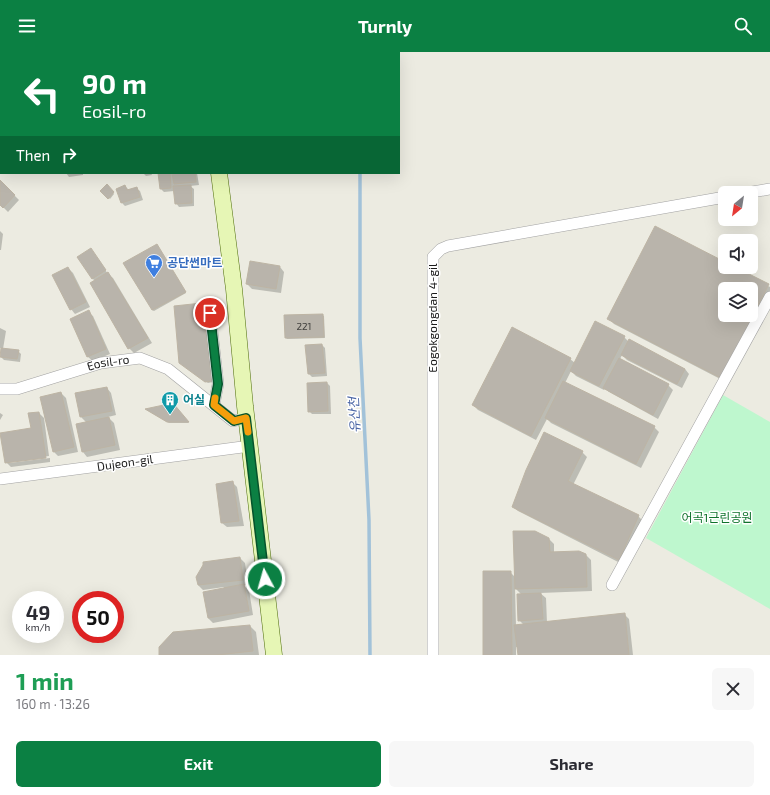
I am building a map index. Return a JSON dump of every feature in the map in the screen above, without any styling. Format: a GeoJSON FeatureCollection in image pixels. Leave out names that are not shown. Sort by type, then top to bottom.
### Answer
{"type":"FeatureCollection","features":[{"type":"Feature","properties":{"kind":"main road"},"geometry":{"type":"LineString","coordinates":[[219,174],[234,289],[246,418],[274,655]]}},
{"type":"Feature","properties":{"kind":"street"},"geometry":{"type":"LineString","coordinates":[[758,191],[770,189]]}},
{"type":"Feature","properties":{"kind":"street","name":"Eogokgongdan 4-gil"},"geometry":{"type":"LineString","coordinates":[[433,655],[433,256],[440,249],[448,246],[718,198]]}},
{"type":"Feature","properties":{"kind":"street"},"geometry":{"type":"LineString","coordinates":[[612,585],[770,297]]}},
{"type":"Feature","properties":{"kind":"street"},"geometry":{"type":"LineString","coordinates":[[210,313],[218,384],[214,405]]}},
{"type":"Feature","properties":{"kind":"street","name":"Eosil-ro"},"geometry":{"type":"LineString","coordinates":[[0,389],[17,389],[101,363],[140,358],[168,369],[234,421],[246,418]]}},
{"type":"Feature","properties":{"kind":"street","name":"Dujeon-gil"},"geometry":{"type":"LineString","coordinates":[[0,479],[250,446]]}},
{"type":"Feature","properties":{"kind":"green space","name":"어곡1근린공원"},"geometry":{"type":"Polygon","coordinates":[[[723,395],[770,422],[770,609],[646,538],[723,395]]]}},
{"type":"Feature","properties":{"kind":"building"},"geometry":{"type":"Polygon","coordinates":[[[158,174],[170,174],[171,188],[160,189],[158,174]]]}},
{"type":"Feature","properties":{"kind":"building"},"geometry":{"type":"Polygon","coordinates":[[[172,174],[195,174],[196,182],[174,184],[172,174]]]}},
{"type":"Feature","properties":{"kind":"building"},"geometry":{"type":"Polygon","coordinates":[[[0,180],[15,195],[3,208],[0,205],[0,180]]]}},
{"type":"Feature","properties":{"kind":"building"},"geometry":{"type":"Polygon","coordinates":[[[107,184],[114,192],[108,199],[100,191],[107,184]]]}},
{"type":"Feature","properties":{"kind":"building"},"geometry":{"type":"Polygon","coordinates":[[[125,185],[127,190],[137,187],[140,197],[121,203],[116,189],[125,185]]]}},
{"type":"Feature","properties":{"kind":"building"},"geometry":{"type":"Polygon","coordinates":[[[191,185],[192,203],[175,204],[173,186],[191,185]]]}},
{"type":"Feature","properties":{"kind":"building"},"geometry":{"type":"Polygon","coordinates":[[[655,226],[718,258],[718,274],[749,274],[769,284],[758,306],[758,282],[718,282],[718,322],[750,322],[721,378],[607,319],[655,226]]]}},
{"type":"Feature","properties":{"kind":"building","name":"공단썬마트"},"geometry":{"type":"Polygon","coordinates":[[[157,244],[186,292],[152,310],[123,263],[157,244]]]}},
{"type":"Feature","properties":{"kind":"building"},"geometry":{"type":"Polygon","coordinates":[[[91,248],[106,270],[92,279],[77,257],[91,248]]]}},
{"type":"Feature","properties":{"kind":"building"},"geometry":{"type":"Polygon","coordinates":[[[250,261],[280,266],[276,289],[246,284],[250,261]]]}},
{"type":"Feature","properties":{"kind":"building"},"geometry":{"type":"Polygon","coordinates":[[[68,267],[86,302],[70,310],[52,275],[68,267]]]}},
{"type":"Feature","properties":{"kind":"building"},"geometry":{"type":"Polygon","coordinates":[[[108,272],[148,338],[128,349],[90,283],[108,272]]]}},
{"type":"Feature","properties":{"kind":"building"},"geometry":{"type":"Polygon","coordinates":[[[202,303],[212,381],[205,382],[179,363],[174,306],[202,303]]]}},
{"type":"Feature","properties":{"kind":"building"},"geometry":{"type":"Polygon","coordinates":[[[89,310],[106,349],[87,357],[70,319],[89,310]]]}},
{"type":"Feature","properties":{"kind":"building"},"geometry":{"type":"Polygon","coordinates":[[[323,314],[324,337],[285,338],[284,315],[323,314]]]}},
{"type":"Feature","properties":{"kind":"building"},"geometry":{"type":"Polygon","coordinates":[[[595,321],[625,336],[599,386],[570,371],[595,321]]]}},
{"type":"Feature","properties":{"kind":"building"},"geometry":{"type":"Polygon","coordinates":[[[512,327],[571,358],[531,436],[472,405],[512,327]]]}},
{"type":"Feature","properties":{"kind":"building"},"geometry":{"type":"Polygon","coordinates":[[[629,339],[685,369],[677,384],[621,355],[629,339]]]}},
{"type":"Feature","properties":{"kind":"building"},"geometry":{"type":"Polygon","coordinates":[[[322,344],[325,373],[308,374],[305,345],[322,344]]]}},
{"type":"Feature","properties":{"kind":"building"},"geometry":{"type":"Polygon","coordinates":[[[1,348],[19,350],[17,359],[0,357],[1,348]]]}},
{"type":"Feature","properties":{"kind":"building"},"geometry":{"type":"Polygon","coordinates":[[[619,358],[669,384],[653,415],[603,388],[619,358]]]}},
{"type":"Feature","properties":{"kind":"building"},"geometry":{"type":"Polygon","coordinates":[[[563,381],[655,426],[636,464],[545,418],[563,381]]]}},
{"type":"Feature","properties":{"kind":"building"},"geometry":{"type":"Polygon","coordinates":[[[327,382],[328,411],[308,412],[307,383],[327,382]]]}},
{"type":"Feature","properties":{"kind":"building"},"geometry":{"type":"Polygon","coordinates":[[[107,387],[112,411],[80,417],[75,393],[107,387]]]}},
{"type":"Feature","properties":{"kind":"building"},"geometry":{"type":"Polygon","coordinates":[[[61,392],[74,447],[53,452],[40,397],[61,392]]]}},
{"type":"Feature","properties":{"kind":"building","name":"어실"},"geometry":{"type":"Polygon","coordinates":[[[173,403],[189,422],[167,422],[145,409],[173,403]]]}},
{"type":"Feature","properties":{"kind":"building"},"geometry":{"type":"Polygon","coordinates":[[[39,412],[46,458],[5,463],[0,433],[31,428],[28,413],[39,412]]]}},
{"type":"Feature","properties":{"kind":"building"},"geometry":{"type":"Polygon","coordinates":[[[109,417],[115,445],[82,452],[76,424],[109,417]]]}},
{"type":"Feature","properties":{"kind":"building"},"geometry":{"type":"Polygon","coordinates":[[[544,432],[583,451],[568,481],[639,515],[619,560],[512,507],[526,470],[544,432]]]}},
{"type":"Feature","properties":{"kind":"building"},"geometry":{"type":"Polygon","coordinates":[[[233,481],[239,521],[221,523],[216,484],[233,481]]]}},
{"type":"Feature","properties":{"kind":"building"},"geometry":{"type":"Polygon","coordinates":[[[513,531],[535,531],[549,538],[550,552],[579,551],[586,554],[587,587],[515,589],[513,531]]]}},
{"type":"Feature","properties":{"kind":"building"},"geometry":{"type":"Polygon","coordinates":[[[240,557],[243,580],[198,585],[196,577],[203,565],[203,562],[240,557]]]}},
{"type":"Feature","properties":{"kind":"building"},"geometry":{"type":"Polygon","coordinates":[[[483,571],[511,571],[512,655],[483,655],[483,571]]]}},
{"type":"Feature","properties":{"kind":"building"},"geometry":{"type":"Polygon","coordinates":[[[244,584],[249,611],[208,618],[203,592],[244,584]]]}},
{"type":"Feature","properties":{"kind":"building"},"geometry":{"type":"Polygon","coordinates":[[[541,593],[543,619],[518,621],[517,594],[541,593]]]}},
{"type":"Feature","properties":{"kind":"building"},"geometry":{"type":"Polygon","coordinates":[[[625,613],[629,655],[518,655],[514,625],[625,613]]]}},
{"type":"Feature","properties":{"kind":"building"},"geometry":{"type":"Polygon","coordinates":[[[250,625],[253,651],[217,655],[159,655],[159,647],[173,632],[250,625]]]}},
{"type":"Feature","properties":{"kind":"waterway","name":"유산천"},"geometry":{"type":"LineString","coordinates":[[360,174],[360,338],[369,520],[370,655]]}},
{"type":"Feature","properties":{"kind":"slow traffic"},"geometry":{"type":"LineString","coordinates":[[215,398],[214,405],[234,421],[246,418],[248,432]]}},
{"type":"Feature","properties":{"kind":"place","name":"공단썬마트"},"geometry":{"type":"Point","coordinates":[154,278]}},
{"type":"Feature","properties":{"kind":"place","name":"어실"},"geometry":{"type":"Point","coordinates":[170,415]}},
{"type":"Feature","properties":{"kind":"route"},"geometry":{"type":"LineString","coordinates":[[210,313],[218,384],[214,405],[234,421],[246,418],[265,579]]}}]}
